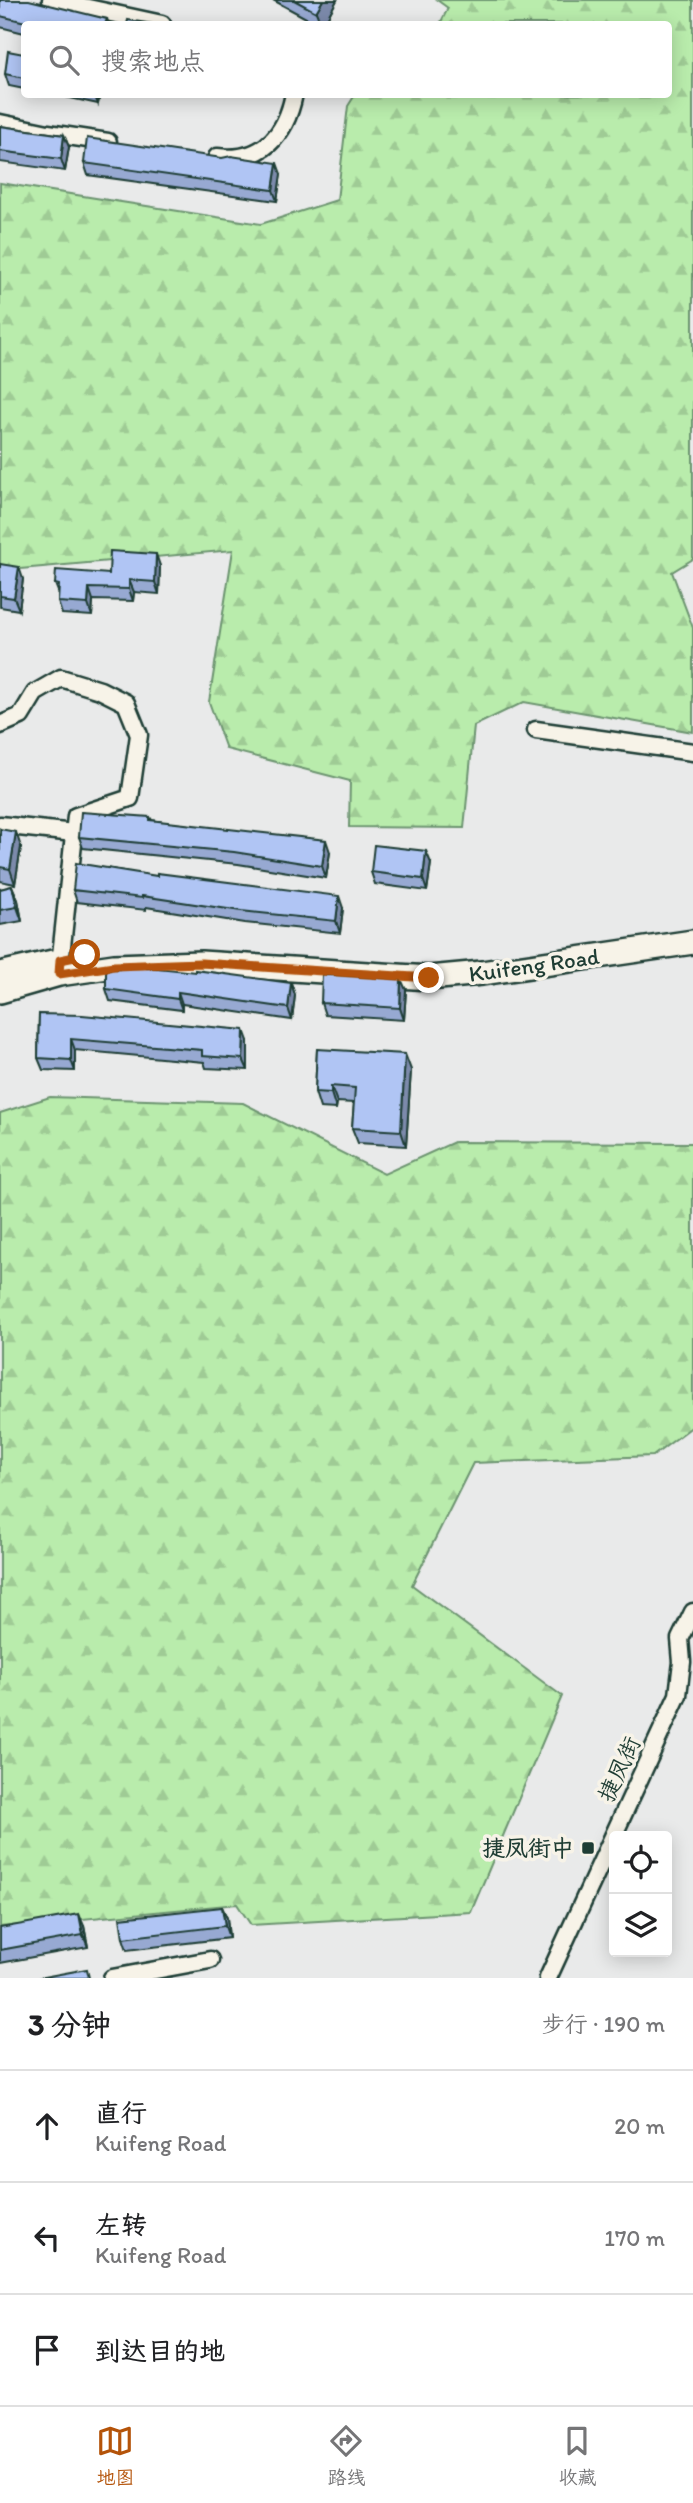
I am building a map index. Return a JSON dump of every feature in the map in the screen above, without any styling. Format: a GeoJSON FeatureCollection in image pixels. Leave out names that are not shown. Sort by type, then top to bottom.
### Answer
{"type":"FeatureCollection","features":[{"type":"Feature","properties":{"kind":"main road","name":"Kuifeng Road"},"geometry":{"type":"LineString","coordinates":[[0,991],[59,967],[135,949],[192,949],[423,963],[459,961],[693,928]]}},
{"type":"Feature","properties":{"kind":"main road","name":"Kuifeng Road"},"geometry":{"type":"LineString","coordinates":[[0,974],[59,967],[201,963],[429,978],[482,973],[693,942]]}},
{"type":"Feature","properties":{"kind":"street"},"geometry":{"type":"LineString","coordinates":[[51,0],[148,21]]}},
{"type":"Feature","properties":{"kind":"street"},"geometry":{"type":"LineString","coordinates":[[200,155],[228,159],[258,151],[277,138],[290,116],[294,98]]}},
{"type":"Feature","properties":{"kind":"street"},"geometry":{"type":"LineString","coordinates":[[0,123],[48,134],[131,145]]}},
{"type":"Feature","properties":{"kind":"street"},"geometry":{"type":"LineString","coordinates":[[0,726],[21,716],[35,694],[61,678],[100,690],[126,703],[139,735],[130,798],[76,816],[59,967]]}},
{"type":"Feature","properties":{"kind":"street"},"geometry":{"type":"LineString","coordinates":[[536,730],[693,752]]}},
{"type":"Feature","properties":{"kind":"street"},"geometry":{"type":"LineString","coordinates":[[0,825],[74,833]]}},
{"type":"Feature","properties":{"kind":"street","name":"捷凤街"},"geometry":{"type":"LineString","coordinates":[[548,1978],[678,1695],[682,1662],[680,1639],[693,1612]]}},
{"type":"Feature","properties":{"kind":"street"},"geometry":{"type":"LineString","coordinates":[[111,1978],[209,1960]]}},
{"type":"Feature","properties":{"kind":"green space"},"geometry":{"type":"Polygon","coordinates":[[[437,0],[693,0],[693,559],[672,572],[693,628],[693,732],[524,702],[474,726],[464,828],[349,827],[350,781],[226,749],[209,702],[233,550],[0,573],[0,183],[261,224],[337,200],[348,106],[353,98],[672,98],[672,21],[442,21],[448,8],[437,0]]]}},
{"type":"Feature","properties":{"kind":"green space"},"geometry":{"type":"Polygon","coordinates":[[[50,1097],[243,1103],[384,1174],[454,1142],[693,1143],[693,1426],[653,1456],[473,1463],[412,1585],[562,1696],[471,1912],[251,1925],[237,1904],[0,1927],[0,1113],[50,1097]]]}},
{"type":"Feature","properties":{"kind":"building"},"geometry":{"type":"Polygon","coordinates":[[[0,0],[29,0],[107,19],[21,21],[0,16],[0,0]]]}},
{"type":"Feature","properties":{"kind":"building"},"geometry":{"type":"Polygon","coordinates":[[[294,0],[323,0],[316,12],[294,0]]]}},
{"type":"Feature","properties":{"kind":"building"},"geometry":{"type":"Polygon","coordinates":[[[8,51],[21,53],[21,77],[5,74],[8,51]]]}},
{"type":"Feature","properties":{"kind":"building"},"geometry":{"type":"Polygon","coordinates":[[[0,126],[64,135],[61,159],[0,151],[0,126]]]}},
{"type":"Feature","properties":{"kind":"building"},"geometry":{"type":"Polygon","coordinates":[[[87,138],[222,158],[231,156],[277,163],[273,190],[84,163],[87,138]]]}},
{"type":"Feature","properties":{"kind":"building"},"geometry":{"type":"Polygon","coordinates":[[[110,551],[156,554],[155,582],[129,580],[129,589],[89,588],[88,604],[58,602],[56,570],[109,574],[110,551]]]}},
{"type":"Feature","properties":{"kind":"building"},"geometry":{"type":"Polygon","coordinates":[[[0,564],[19,567],[14,598],[0,596],[0,564]]]}},
{"type":"Feature","properties":{"kind":"building"},"geometry":{"type":"Polygon","coordinates":[[[81,812],[150,817],[150,820],[326,840],[322,866],[234,852],[79,837],[81,812]]]}},
{"type":"Feature","properties":{"kind":"building"},"geometry":{"type":"Polygon","coordinates":[[[0,829],[16,832],[10,869],[0,867],[0,829]]]}},
{"type":"Feature","properties":{"kind":"building"},"geometry":{"type":"Polygon","coordinates":[[[374,845],[426,851],[423,879],[371,872],[374,845]]]}},
{"type":"Feature","properties":{"kind":"building"},"geometry":{"type":"Polygon","coordinates":[[[76,863],[157,876],[157,873],[339,896],[336,921],[241,911],[142,896],[73,890],[76,863]]]}},
{"type":"Feature","properties":{"kind":"building"},"geometry":{"type":"Polygon","coordinates":[[[12,886],[17,907],[0,910],[0,889],[12,886]]]}},
{"type":"Feature","properties":{"kind":"building"},"geometry":{"type":"Polygon","coordinates":[[[148,967],[195,970],[291,983],[288,1008],[178,992],[178,999],[106,989],[106,969],[148,967]]]}},
{"type":"Feature","properties":{"kind":"building"},"geometry":{"type":"Polygon","coordinates":[[[322,974],[401,979],[400,1008],[321,1003],[322,974]]]}},
{"type":"Feature","properties":{"kind":"building"},"geometry":{"type":"Polygon","coordinates":[[[39,1014],[82,1015],[244,1030],[243,1059],[202,1056],[202,1050],[71,1039],[71,1060],[38,1058],[39,1014]]]}},
{"type":"Feature","properties":{"kind":"building"},"geometry":{"type":"Polygon","coordinates":[[[317,1049],[405,1054],[401,1131],[352,1128],[355,1088],[331,1086],[331,1093],[315,1092],[317,1049]]]}},
{"type":"Feature","properties":{"kind":"building"},"geometry":{"type":"Polygon","coordinates":[[[222,1907],[225,1926],[123,1938],[120,1918],[222,1907]]]}},
{"type":"Feature","properties":{"kind":"building"},"geometry":{"type":"Polygon","coordinates":[[[79,1914],[83,1935],[0,1950],[0,1928],[79,1914]]]}},
{"type":"Feature","properties":{"kind":"building"},"geometry":{"type":"Polygon","coordinates":[[[87,1969],[89,1978],[38,1978],[87,1969]]]}},
{"type":"Feature","properties":{"kind":"place","name":"捷凤街中"},"geometry":{"type":"Point","coordinates":[588,1848]}},
{"type":"Feature","properties":{"kind":"route"},"geometry":{"type":"LineString","coordinates":[[85,955],[60,960],[59,974],[114,966],[201,963],[429,978]]}}]}
